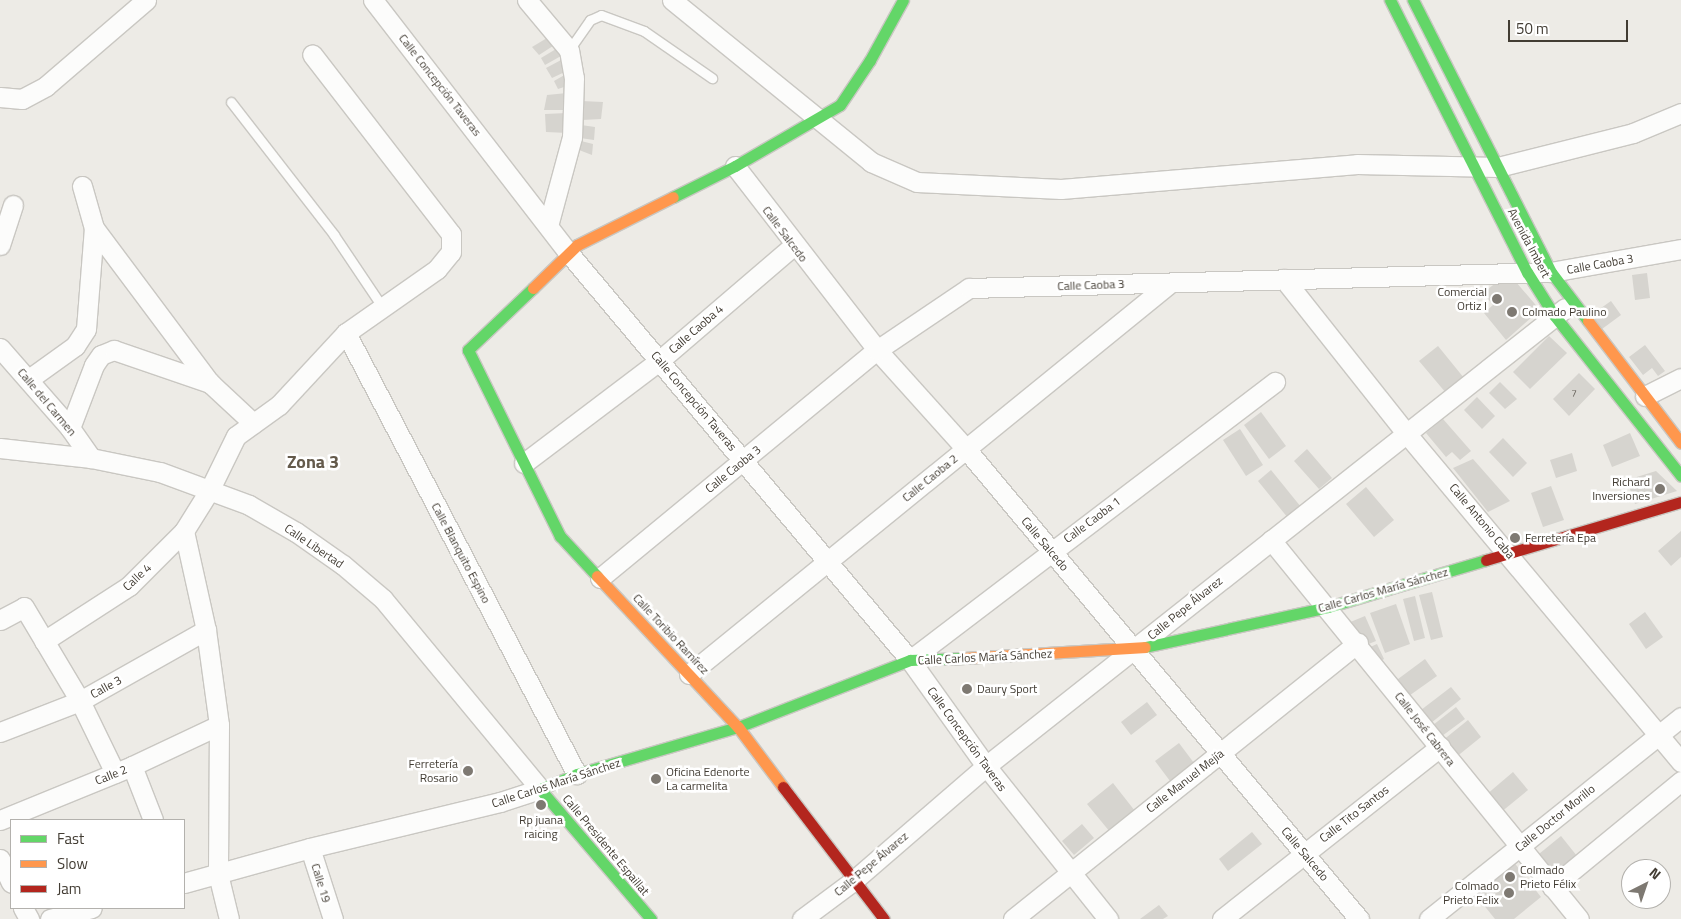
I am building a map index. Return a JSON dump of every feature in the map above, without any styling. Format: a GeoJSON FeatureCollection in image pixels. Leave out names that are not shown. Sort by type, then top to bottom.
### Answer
{"type":"FeatureCollection","features":[{"type":"Feature","properties":{"kind":"street"},"geometry":{"type":"LineString","coordinates":[[0,97],[22,98],[46,86],[146,0]]}},
{"type":"Feature","properties":{"kind":"street","name":"Calle Concepción Taveras"},"geometry":{"type":"LineString","coordinates":[[373,0],[568,251],[910,660],[986,766],[1069,873],[1108,919]]}},
{"type":"Feature","properties":{"kind":"street"},"geometry":{"type":"LineString","coordinates":[[527,0],[569,50],[574,78],[572,136],[548,226]]}},
{"type":"Feature","properties":{"kind":"street"},"geometry":{"type":"LineString","coordinates":[[672,0],[871,162],[917,182],[1061,189],[1357,164],[1426,163],[1474,168],[1498,167],[1633,133],[1681,113]]}},
{"type":"Feature","properties":{"kind":"street"},"geometry":{"type":"LineString","coordinates":[[568,251],[735,166],[819,120],[840,105],[852,89],[903,0]]}},
{"type":"Feature","properties":{"kind":"street","name":"Avenida Imbert"},"geometry":{"type":"LineString","coordinates":[[1390,0],[1527,272],[1554,315],[1681,476]]}},
{"type":"Feature","properties":{"kind":"street","name":"Avenida Imbert"},"geometry":{"type":"LineString","coordinates":[[1413,0],[1551,272],[1681,443]]}},
{"type":"Feature","properties":{"kind":"street","name":"Calle 4"},"geometry":{"type":"LineString","coordinates":[[44,641],[130,586],[184,531],[209,491],[236,436],[279,405],[346,333],[384,309],[437,269],[451,252],[451,234],[312,54]]}},
{"type":"Feature","properties":{"kind":"street","name":"Calle Salcedo"},"geometry":{"type":"LineString","coordinates":[[735,166],[793,246],[877,350],[966,449],[1359,919]]}},
{"type":"Feature","properties":{"kind":"street"},"geometry":{"type":"LineString","coordinates":[[28,379],[75,346],[86,329],[94,228],[82,186]]}},
{"type":"Feature","properties":{"kind":"street"},"geometry":{"type":"LineString","coordinates":[[0,245],[13,205]]}},
{"type":"Feature","properties":{"kind":"street"},"geometry":{"type":"LineString","coordinates":[[94,228],[210,383],[253,423]]}},
{"type":"Feature","properties":{"kind":"street","name":"Calle Caoba 4"},"geometry":{"type":"LineString","coordinates":[[524,462],[660,360],[793,246]]}},
{"type":"Feature","properties":{"kind":"street","name":"Calle Caoba 3"},"geometry":{"type":"LineString","coordinates":[[600,578],[877,350],[969,288],[1551,272],[1681,249]]}},
{"type":"Feature","properties":{"kind":"street","name":"Calle Toribio Ramírez"},"geometry":{"type":"LineString","coordinates":[[568,251],[468,350],[560,536],[738,726],[853,881],[884,919]]}},
{"type":"Feature","properties":{"kind":"street","name":"Calle Antonio Caba"},"geometry":{"type":"LineString","coordinates":[[1284,279],[1406,433],[1509,552],[1681,762]]}},
{"type":"Feature","properties":{"kind":"street","name":"Calle Caoba 2"},"geometry":{"type":"LineString","coordinates":[[689,674],[1170,283]]}},
{"type":"Feature","properties":{"kind":"street","name":"Calle Pepe Álvarez"},"geometry":{"type":"LineString","coordinates":[[802,919],[853,881],[986,766],[1572,302]]}},
{"type":"Feature","properties":{"kind":"street","name":"Calle Blanquito Espino"},"geometry":{"type":"LineString","coordinates":[[346,333],[577,774]]}},
{"type":"Feature","properties":{"kind":"street","name":"Calle del Carmen"},"geometry":{"type":"LineString","coordinates":[[0,348],[70,428],[91,458]]}},
{"type":"Feature","properties":{"kind":"street"},"geometry":{"type":"LineString","coordinates":[[70,428],[94,365],[101,355],[114,350],[210,383]]}},
{"type":"Feature","properties":{"kind":"street"},"geometry":{"type":"LineString","coordinates":[[1645,396],[1681,378]]}},
{"type":"Feature","properties":{"kind":"street","name":"Calle Caoba 1"},"geometry":{"type":"LineString","coordinates":[[910,660],[1275,382]]}},
{"type":"Feature","properties":{"kind":"street","name":"Calle Libertad"},"geometry":{"type":"LineString","coordinates":[[0,448],[91,458],[160,472],[249,505],[296,532],[343,565],[382,599],[540,789]]}},
{"type":"Feature","properties":{"kind":"street","name":"Calle Carlos María Sánchez"},"geometry":{"type":"LineString","coordinates":[[185,883],[310,848],[500,802],[577,774],[738,726],[910,660],[1133,650],[1328,608],[1509,552],[1681,502]]}},
{"type":"Feature","properties":{"kind":"street"},"geometry":{"type":"LineString","coordinates":[[184,531],[206,630],[219,725],[218,874],[229,919]]}},
{"type":"Feature","properties":{"kind":"street","name":"Calle José Cabrera"},"geometry":{"type":"LineString","coordinates":[[1271,540],[1358,643],[1519,847],[1579,919]]}},
{"type":"Feature","properties":{"kind":"street"},"geometry":{"type":"LineString","coordinates":[[0,620],[24,607],[152,819]]}},
{"type":"Feature","properties":{"kind":"street","name":"Calle 3"},"geometry":{"type":"LineString","coordinates":[[0,732],[80,701],[206,630]]}},
{"type":"Feature","properties":{"kind":"street","name":"Calle Manuel Mejía"},"geometry":{"type":"LineString","coordinates":[[1012,919],[1358,643]]}},
{"type":"Feature","properties":{"kind":"street","name":"Calle Doctor Morillo"},"geometry":{"type":"LineString","coordinates":[[1429,919],[1681,717]]}},
{"type":"Feature","properties":{"kind":"street","name":"Calle 2"},"geometry":{"type":"LineString","coordinates":[[0,820],[123,769],[219,725]]}},
{"type":"Feature","properties":{"kind":"street","name":"Calle Tito Santos"},"geometry":{"type":"LineString","coordinates":[[1222,919],[1440,747]]}},
{"type":"Feature","properties":{"kind":"street"},"geometry":{"type":"LineString","coordinates":[[1552,887],[1681,782]]}},
{"type":"Feature","properties":{"kind":"street","name":"Calle Presidente Espaillat"},"geometry":{"type":"LineString","coordinates":[[540,789],[651,919]]}},
{"type":"Feature","properties":{"kind":"street","name":"Calle 19"},"geometry":{"type":"LineString","coordinates":[[310,848],[333,919]]}},
{"type":"Feature","properties":{"kind":"street"},"geometry":{"type":"LineString","coordinates":[[0,859],[10,881]]}},
{"type":"Feature","properties":{"kind":"street"},"geometry":{"type":"LineString","coordinates":[[50,919],[88,909]]}},
{"type":"Feature","properties":{"kind":"lane"},"geometry":{"type":"LineString","coordinates":[[569,50],[590,20],[600,15],[644,31],[712,78]]}},
{"type":"Feature","properties":{"kind":"lane"},"geometry":{"type":"LineString","coordinates":[[231,102],[334,235],[384,309]]}},
{"type":"Feature","properties":{"kind":"building"},"geometry":{"type":"Polygon","coordinates":[[[547,38],[553,46],[539,55],[532,47],[547,38]]]}},
{"type":"Feature","properties":{"kind":"building"},"geometry":{"type":"Polygon","coordinates":[[[556,49],[561,56],[545,65],[541,58],[556,49]]]}},
{"type":"Feature","properties":{"kind":"building"},"geometry":{"type":"Polygon","coordinates":[[[563,59],[569,70],[552,78],[546,68],[563,59]]]}},
{"type":"Feature","properties":{"kind":"building"},"geometry":{"type":"Polygon","coordinates":[[[568,73],[573,84],[558,89],[554,81],[568,73]]]}},
{"type":"Feature","properties":{"kind":"building"},"geometry":{"type":"Polygon","coordinates":[[[567,93],[568,110],[544,110],[547,95],[567,93]]]}},
{"type":"Feature","properties":{"kind":"building"},"geometry":{"type":"Polygon","coordinates":[[[581,101],[603,102],[601,119],[582,120],[581,101]]]}},
{"type":"Feature","properties":{"kind":"building"},"geometry":{"type":"Polygon","coordinates":[[[567,113],[568,133],[546,132],[545,114],[567,113]]]}},
{"type":"Feature","properties":{"kind":"building"},"geometry":{"type":"Polygon","coordinates":[[[581,125],[595,127],[594,140],[580,138],[581,125]]]}},
{"type":"Feature","properties":{"kind":"building"},"geometry":{"type":"Polygon","coordinates":[[[581,141],[593,144],[592,155],[579,150],[581,141]]]}},
{"type":"Feature","properties":{"kind":"building"},"geometry":{"type":"Polygon","coordinates":[[[1647,273],[1650,298],[1635,300],[1632,275],[1647,273]]]}},
{"type":"Feature","properties":{"kind":"building","name":"Colmado Paulino"},"geometry":{"type":"Polygon","coordinates":[[[1502,278],[1516,282],[1540,310],[1506,340],[1484,313],[1493,305],[1483,293],[1502,278]]]}},
{"type":"Feature","properties":{"kind":"building"},"geometry":{"type":"Polygon","coordinates":[[[1611,301],[1621,315],[1602,329],[1591,315],[1611,301]]]}},
{"type":"Feature","properties":{"kind":"building"},"geometry":{"type":"Polygon","coordinates":[[[1549,336],[1567,353],[1530,389],[1513,372],[1549,336]]]}},
{"type":"Feature","properties":{"kind":"building"},"geometry":{"type":"Polygon","coordinates":[[[1645,345],[1665,371],[1658,376],[1652,368],[1643,375],[1629,357],[1645,345]]]}},
{"type":"Feature","properties":{"kind":"building"},"geometry":{"type":"Polygon","coordinates":[[[1438,346],[1464,378],[1446,393],[1419,361],[1438,346]]]}},
{"type":"Feature","properties":{"kind":"building"},"geometry":{"type":"Polygon","coordinates":[[[1579,373],[1595,389],[1569,416],[1553,399],[1579,373]]]}},
{"type":"Feature","properties":{"kind":"building"},"geometry":{"type":"Polygon","coordinates":[[[1500,382],[1517,399],[1505,409],[1489,393],[1500,382]]]}},
{"type":"Feature","properties":{"kind":"building"},"geometry":{"type":"Polygon","coordinates":[[[1477,397],[1495,416],[1482,429],[1464,410],[1477,397]]]}},
{"type":"Feature","properties":{"kind":"building"},"geometry":{"type":"Polygon","coordinates":[[[1261,412],[1286,446],[1269,459],[1244,425],[1261,412]]]}},
{"type":"Feature","properties":{"kind":"building"},"geometry":{"type":"Polygon","coordinates":[[[1443,419],[1471,451],[1460,460],[1452,452],[1446,457],[1426,433],[1443,419]]]}},
{"type":"Feature","properties":{"kind":"building"},"geometry":{"type":"Polygon","coordinates":[[[1240,429],[1263,465],[1246,476],[1223,440],[1240,429]]]}},
{"type":"Feature","properties":{"kind":"building"},"geometry":{"type":"Polygon","coordinates":[[[1630,433],[1640,456],[1612,467],[1603,445],[1630,433]]]}},
{"type":"Feature","properties":{"kind":"building"},"geometry":{"type":"Polygon","coordinates":[[[1503,438],[1527,463],[1513,477],[1489,452],[1503,438]]]}},
{"type":"Feature","properties":{"kind":"building"},"geometry":{"type":"Polygon","coordinates":[[[1307,449],[1332,478],[1319,489],[1294,461],[1307,449]]]}},
{"type":"Feature","properties":{"kind":"building"},"geometry":{"type":"Polygon","coordinates":[[[1572,453],[1577,471],[1556,478],[1550,460],[1572,453]]]}},
{"type":"Feature","properties":{"kind":"building"},"geometry":{"type":"Polygon","coordinates":[[[1473,459],[1510,501],[1488,512],[1453,468],[1473,459]]]}},
{"type":"Feature","properties":{"kind":"building"},"geometry":{"type":"Polygon","coordinates":[[[1271,470],[1301,507],[1288,518],[1258,481],[1271,470]]]}},
{"type":"Feature","properties":{"kind":"building"},"geometry":{"type":"Polygon","coordinates":[[[1656,471],[1677,491],[1635,504],[1627,480],[1656,471]]]}},
{"type":"Feature","properties":{"kind":"building"},"geometry":{"type":"Polygon","coordinates":[[[1551,486],[1564,520],[1543,527],[1531,493],[1551,486]]]}},
{"type":"Feature","properties":{"kind":"building"},"geometry":{"type":"Polygon","coordinates":[[[1366,487],[1394,520],[1374,537],[1346,504],[1366,487]]]}},
{"type":"Feature","properties":{"kind":"building"},"geometry":{"type":"Polygon","coordinates":[[[1681,531],[1681,557],[1671,566],[1658,551],[1681,531]]]}},
{"type":"Feature","properties":{"kind":"building"},"geometry":{"type":"Polygon","coordinates":[[[1432,592],[1443,637],[1431,640],[1419,595],[1432,592]]]}},
{"type":"Feature","properties":{"kind":"building"},"geometry":{"type":"Polygon","coordinates":[[[1415,596],[1425,638],[1414,641],[1403,599],[1415,596]]]}},
{"type":"Feature","properties":{"kind":"building"},"geometry":{"type":"Polygon","coordinates":[[[1396,604],[1410,644],[1385,653],[1370,613],[1396,604]]]}},
{"type":"Feature","properties":{"kind":"building"},"geometry":{"type":"Polygon","coordinates":[[[1645,612],[1663,637],[1646,649],[1629,624],[1645,612]]]}},
{"type":"Feature","properties":{"kind":"building"},"geometry":{"type":"Polygon","coordinates":[[[1365,616],[1376,641],[1366,645],[1348,623],[1365,616]]]}},
{"type":"Feature","properties":{"kind":"building"},"geometry":{"type":"Polygon","coordinates":[[[1377,644],[1384,659],[1379,662],[1368,648],[1377,644]]]}},
{"type":"Feature","properties":{"kind":"building"},"geometry":{"type":"Polygon","coordinates":[[[1425,659],[1437,676],[1406,698],[1394,682],[1425,659]]]}},
{"type":"Feature","properties":{"kind":"building"},"geometry":{"type":"Polygon","coordinates":[[[1451,687],[1461,699],[1431,723],[1421,710],[1451,687]]]}},
{"type":"Feature","properties":{"kind":"building"},"geometry":{"type":"Polygon","coordinates":[[[1147,702],[1157,715],[1131,735],[1121,722],[1147,702]]]}},
{"type":"Feature","properties":{"kind":"building"},"geometry":{"type":"Polygon","coordinates":[[[1456,707],[1465,719],[1442,736],[1433,725],[1456,707]]]}},
{"type":"Feature","properties":{"kind":"building"},"geometry":{"type":"Polygon","coordinates":[[[1468,720],[1481,737],[1455,758],[1442,741],[1468,720]]]}},
{"type":"Feature","properties":{"kind":"building"},"geometry":{"type":"Polygon","coordinates":[[[1179,743],[1194,763],[1170,781],[1155,761],[1179,743]]]}},
{"type":"Feature","properties":{"kind":"building"},"geometry":{"type":"Polygon","coordinates":[[[1513,772],[1528,790],[1500,813],[1486,795],[1513,772]]]}},
{"type":"Feature","properties":{"kind":"building"},"geometry":{"type":"Polygon","coordinates":[[[1113,783],[1135,811],[1110,832],[1087,804],[1113,783]]]}},
{"type":"Feature","properties":{"kind":"building"},"geometry":{"type":"Polygon","coordinates":[[[1082,824],[1094,838],[1074,855],[1062,841],[1082,824]]]}},
{"type":"Feature","properties":{"kind":"building"},"geometry":{"type":"Polygon","coordinates":[[[1252,832],[1262,844],[1228,871],[1219,859],[1252,832]]]}},
{"type":"Feature","properties":{"kind":"building"},"geometry":{"type":"Polygon","coordinates":[[[1561,836],[1577,856],[1550,877],[1534,858],[1561,836]]]}},
{"type":"Feature","properties":{"kind":"building","name":"Colmado Prieto Félix"},"geometry":{"type":"Polygon","coordinates":[[[1513,861],[1541,897],[1514,919],[1495,919],[1474,893],[1513,861]]]}},
{"type":"Feature","properties":{"kind":"building"},"geometry":{"type":"Polygon","coordinates":[[[1159,905],[1168,916],[1163,919],[1140,919],[1159,905]]]}},
{"type":"Feature","properties":{"kind":"traffic: fast"},"geometry":{"type":"LineString","coordinates":[[673,197],[735,166],[840,105],[870,60],[903,0]]}},
{"type":"Feature","properties":{"kind":"traffic: fast"},"geometry":{"type":"LineString","coordinates":[[1390,0],[1527,272],[1554,315],[1681,476]]}},
{"type":"Feature","properties":{"kind":"traffic: fast"},"geometry":{"type":"LineString","coordinates":[[1413,0],[1551,272],[1588,321]]}},
{"type":"Feature","properties":{"kind":"traffic: fast"},"geometry":{"type":"LineString","coordinates":[[533,288],[468,350],[560,536],[597,576]]}},
{"type":"Feature","properties":{"kind":"traffic: fast"},"geometry":{"type":"LineString","coordinates":[[1145,647],[1328,607],[1486,560]]}},
{"type":"Feature","properties":{"kind":"traffic: fast"},"geometry":{"type":"LineString","coordinates":[[651,919],[540,789],[577,774],[738,727],[910,660],[965,658]]}},
{"type":"Feature","properties":{"kind":"traffic: slow"},"geometry":{"type":"LineString","coordinates":[[533,288],[577,245],[673,197]]}},
{"type":"Feature","properties":{"kind":"traffic: slow"},"geometry":{"type":"LineString","coordinates":[[1588,321],[1681,443]]}},
{"type":"Feature","properties":{"kind":"traffic: slow"},"geometry":{"type":"LineString","coordinates":[[597,576],[738,727],[783,787]]}},
{"type":"Feature","properties":{"kind":"traffic: slow"},"geometry":{"type":"LineString","coordinates":[[965,658],[1145,647]]}},
{"type":"Feature","properties":{"kind":"traffic: jam"},"geometry":{"type":"LineString","coordinates":[[1486,560],[1681,502]]}},
{"type":"Feature","properties":{"kind":"traffic: jam"},"geometry":{"type":"LineString","coordinates":[[783,787],[884,919]]}},
{"type":"Feature","properties":{"kind":"place","name":"Comercial Ortiz I"},"geometry":{"type":"Point","coordinates":[1497,299]}},
{"type":"Feature","properties":{"kind":"place","name":"Colmado Paulino"},"geometry":{"type":"Point","coordinates":[1512,312]}},
{"type":"Feature","properties":{"kind":"place","name":"Richard Inversiones"},"geometry":{"type":"Point","coordinates":[1660,489]}},
{"type":"Feature","properties":{"kind":"place","name":"Ferretería Epa"},"geometry":{"type":"Point","coordinates":[1515,538]}},
{"type":"Feature","properties":{"kind":"place","name":"Daury Sport"},"geometry":{"type":"Point","coordinates":[967,689]}},
{"type":"Feature","properties":{"kind":"place","name":"Ferretería Rosario"},"geometry":{"type":"Point","coordinates":[468,771]}},
{"type":"Feature","properties":{"kind":"place","name":"Oficina Edenorte La carmelita"},"geometry":{"type":"Point","coordinates":[656,779]}},
{"type":"Feature","properties":{"kind":"place","name":"Rp juana raicing"},"geometry":{"type":"Point","coordinates":[541,805]}},
{"type":"Feature","properties":{"kind":"place","name":"Colmado Prieto Félix"},"geometry":{"type":"Point","coordinates":[1510,877]}},
{"type":"Feature","properties":{"kind":"place","name":"Colmado Prieto Felix"},"geometry":{"type":"Point","coordinates":[1509,893]}},
{"type":"Feature","properties":{"kind":"district","name":"Zona 3"},"geometry":{"type":"Point","coordinates":[313,462]}}]}
